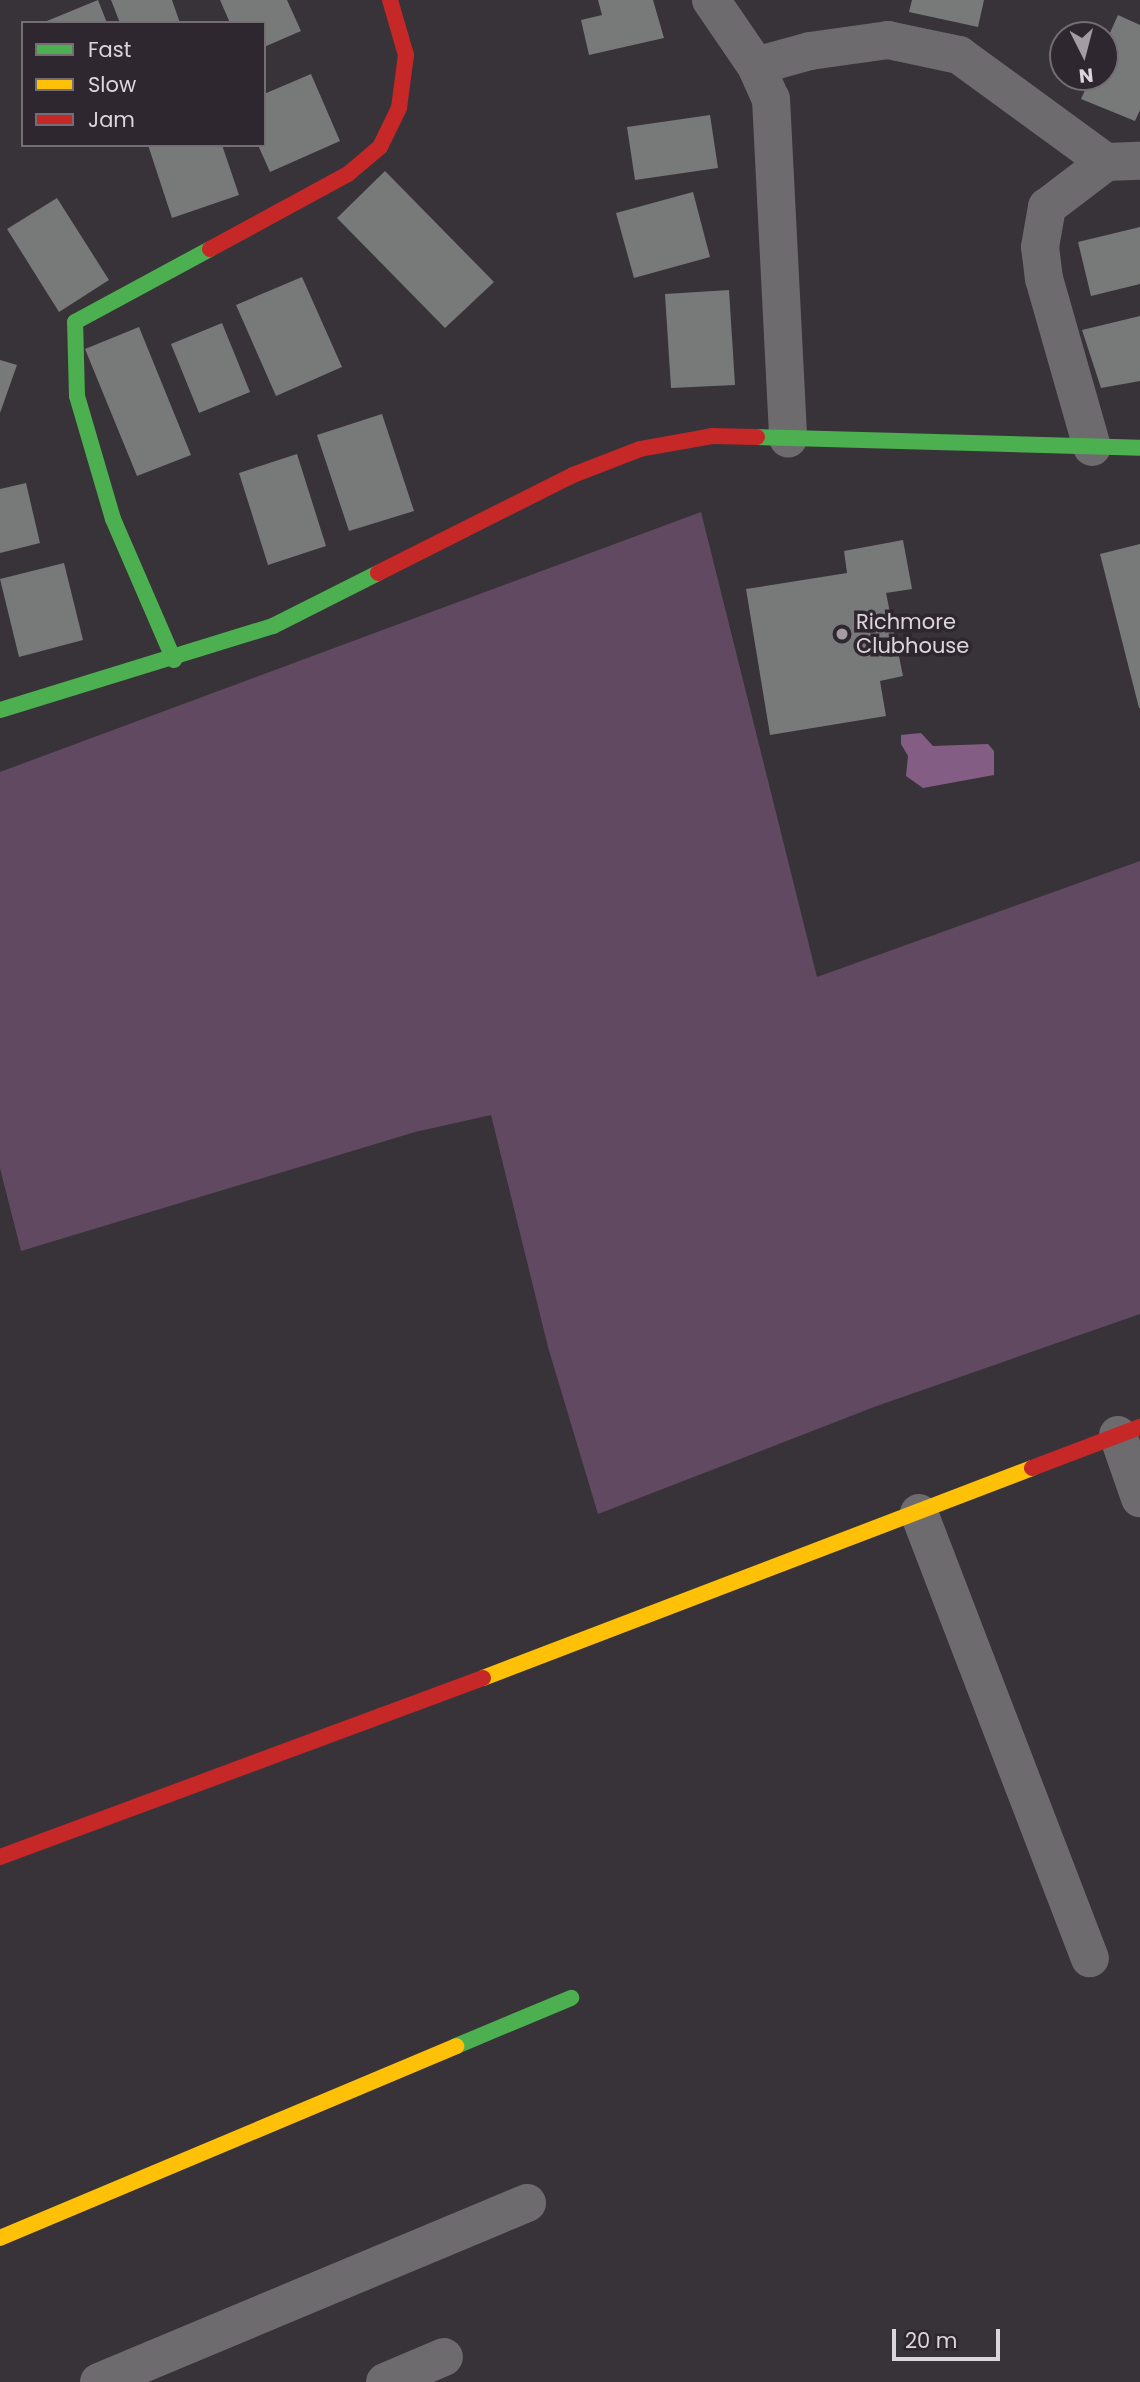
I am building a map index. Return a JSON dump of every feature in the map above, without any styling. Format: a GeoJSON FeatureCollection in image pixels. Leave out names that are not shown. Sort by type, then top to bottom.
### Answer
{"type":"FeatureCollection","features":[{"type":"Feature","properties":{"kind":"street"},"geometry":{"type":"LineString","coordinates":[[174,660],[113,519],[78,396],[75,322],[348,174],[380,147],[399,108],[406,55],[390,0]]}},
{"type":"Feature","properties":{"kind":"street"},"geometry":{"type":"LineString","coordinates":[[711,0],[755,66],[771,99],[788,439]]}},
{"type":"Feature","properties":{"kind":"street"},"geometry":{"type":"LineString","coordinates":[[755,66],[810,51],[888,40],[959,55],[1123,161],[1046,208],[1040,247],[1044,279],[1092,447]]}},
{"type":"Feature","properties":{"kind":"street"},"geometry":{"type":"LineString","coordinates":[[0,710],[174,660],[272,626],[347,592],[606,461],[640,449],[712,436],[1140,448]]}},
{"type":"Feature","properties":{"kind":"street"},"geometry":{"type":"LineString","coordinates":[[0,1857],[919,1513],[1129,1431],[1140,1498]]}},
{"type":"Feature","properties":{"kind":"street"},"geometry":{"type":"LineString","coordinates":[[919,1513],[1090,1958]]}},
{"type":"Feature","properties":{"kind":"street"},"geometry":{"type":"LineString","coordinates":[[0,2238],[571,1998]]}},
{"type":"Feature","properties":{"kind":"street"},"geometry":{"type":"LineString","coordinates":[[99,2382],[527,2203]]}},
{"type":"Feature","properties":{"kind":"street"},"geometry":{"type":"LineString","coordinates":[[385,2382],[444,2357]]}},
{"type":"Feature","properties":{"kind":"shaded area"},"geometry":{"type":"Polygon","coordinates":[[[701,512],[817,977],[1140,861],[1140,1314],[874,1407],[598,1514],[548,1347],[491,1115],[415,1132],[21,1251],[0,1168],[0,772],[701,512]]]}},
{"type":"Feature","properties":{"kind":"shaded area"},"geometry":{"type":"Polygon","coordinates":[[[921,733],[933,746],[988,744],[994,751],[994,775],[923,788],[906,776],[908,756],[901,744],[901,735],[921,733]]]}},
{"type":"Feature","properties":{"kind":"building"},"geometry":{"type":"Polygon","coordinates":[[[98,0],[106,21],[47,21],[98,0]]]}},
{"type":"Feature","properties":{"kind":"building"},"geometry":{"type":"Polygon","coordinates":[[[111,0],[172,0],[179,21],[119,21],[111,0]]]}},
{"type":"Feature","properties":{"kind":"building"},"geometry":{"type":"Polygon","coordinates":[[[220,0],[287,0],[301,31],[266,46],[266,21],[229,21],[220,0]]]}},
{"type":"Feature","properties":{"kind":"building"},"geometry":{"type":"Polygon","coordinates":[[[598,0],[653,0],[664,38],[589,55],[581,20],[602,15],[598,0]]]}},
{"type":"Feature","properties":{"kind":"building"},"geometry":{"type":"Polygon","coordinates":[[[912,0],[984,0],[978,27],[909,12],[912,0]]]}},
{"type":"Feature","properties":{"kind":"building"},"geometry":{"type":"Polygon","coordinates":[[[1118,15],[1140,25],[1140,110],[1135,121],[1081,99],[1085,91],[1119,91],[1119,21],[1115,21],[1118,15]]]}},
{"type":"Feature","properties":{"kind":"building"},"geometry":{"type":"Polygon","coordinates":[[[311,74],[340,141],[270,172],[259,147],[266,147],[266,93],[311,74]]]}},
{"type":"Feature","properties":{"kind":"building"},"geometry":{"type":"Polygon","coordinates":[[[710,115],[718,168],[635,180],[627,127],[710,115]]]}},
{"type":"Feature","properties":{"kind":"building"},"geometry":{"type":"Polygon","coordinates":[[[149,147],[223,147],[239,195],[172,218],[149,147]]]}},
{"type":"Feature","properties":{"kind":"building"},"geometry":{"type":"Polygon","coordinates":[[[385,171],[494,282],[445,328],[337,218],[385,171]]]}},
{"type":"Feature","properties":{"kind":"building"},"geometry":{"type":"Polygon","coordinates":[[[693,192],[710,257],[634,278],[616,213],[693,192]]]}},
{"type":"Feature","properties":{"kind":"building"},"geometry":{"type":"Polygon","coordinates":[[[57,198],[109,280],[59,312],[7,229],[57,198]]]}},
{"type":"Feature","properties":{"kind":"building"},"geometry":{"type":"Polygon","coordinates":[[[1140,227],[1140,284],[1091,296],[1078,242],[1140,227]]]}},
{"type":"Feature","properties":{"kind":"building"},"geometry":{"type":"Polygon","coordinates":[[[302,277],[342,367],[276,396],[236,305],[302,277]]]}},
{"type":"Feature","properties":{"kind":"building"},"geometry":{"type":"Polygon","coordinates":[[[729,290],[735,385],[671,388],[665,294],[729,290]]]}},
{"type":"Feature","properties":{"kind":"building"},"geometry":{"type":"Polygon","coordinates":[[[1140,316],[1140,381],[1101,388],[1082,330],[1140,316]]]}},
{"type":"Feature","properties":{"kind":"building"},"geometry":{"type":"Polygon","coordinates":[[[222,323],[250,392],[199,413],[171,344],[222,323]]]}},
{"type":"Feature","properties":{"kind":"building"},"geometry":{"type":"Polygon","coordinates":[[[139,327],[191,455],[137,476],[85,349],[139,327]]]}},
{"type":"Feature","properties":{"kind":"building"},"geometry":{"type":"Polygon","coordinates":[[[0,360],[17,365],[0,413],[0,360]]]}},
{"type":"Feature","properties":{"kind":"building"},"geometry":{"type":"Polygon","coordinates":[[[382,414],[414,511],[349,531],[317,435],[382,414]]]}},
{"type":"Feature","properties":{"kind":"building"},"geometry":{"type":"Polygon","coordinates":[[[297,454],[326,546],[268,565],[239,473],[297,454]]]}},
{"type":"Feature","properties":{"kind":"building"},"geometry":{"type":"Polygon","coordinates":[[[26,483],[40,543],[0,553],[0,489],[26,483]]]}},
{"type":"Feature","properties":{"kind":"building"},"geometry":{"type":"Polygon","coordinates":[[[903,540],[912,589],[886,593],[903,676],[880,681],[886,716],[770,735],[746,589],[847,573],[844,551],[903,540]]]}},
{"type":"Feature","properties":{"kind":"building"},"geometry":{"type":"Polygon","coordinates":[[[1140,544],[1140,708],[1139,708],[1100,554],[1140,544]]]}},
{"type":"Feature","properties":{"kind":"building"},"geometry":{"type":"Polygon","coordinates":[[[64,563],[83,640],[19,657],[0,579],[64,563]]]}},
{"type":"Feature","properties":{"kind":"traffic: fast"},"geometry":{"type":"LineString","coordinates":[[174,660],[113,519],[77,396],[75,322],[210,249]]}},
{"type":"Feature","properties":{"kind":"traffic: fast"},"geometry":{"type":"LineString","coordinates":[[757,437],[1140,448]]}},
{"type":"Feature","properties":{"kind":"traffic: fast"},"geometry":{"type":"LineString","coordinates":[[0,710],[273,626],[378,573]]}},
{"type":"Feature","properties":{"kind":"traffic: fast"},"geometry":{"type":"LineString","coordinates":[[456,2046],[571,1998]]}},
{"type":"Feature","properties":{"kind":"traffic: slow"},"geometry":{"type":"LineString","coordinates":[[483,1678],[1032,1468]]}},
{"type":"Feature","properties":{"kind":"traffic: slow"},"geometry":{"type":"LineString","coordinates":[[0,2238],[456,2046]]}},
{"type":"Feature","properties":{"kind":"traffic: jam"},"geometry":{"type":"LineString","coordinates":[[210,249],[348,174],[380,147],[399,108],[406,55],[390,0]]}},
{"type":"Feature","properties":{"kind":"traffic: jam"},"geometry":{"type":"LineString","coordinates":[[378,573],[573,475],[640,449],[712,436],[757,437]]}},
{"type":"Feature","properties":{"kind":"traffic: jam"},"geometry":{"type":"LineString","coordinates":[[1032,1468],[1140,1427]]}},
{"type":"Feature","properties":{"kind":"traffic: jam"},"geometry":{"type":"LineString","coordinates":[[0,1857],[483,1678]]}},
{"type":"Feature","properties":{"kind":"place","name":"Richmore Clubhouse"},"geometry":{"type":"Point","coordinates":[842,634]}}]}
